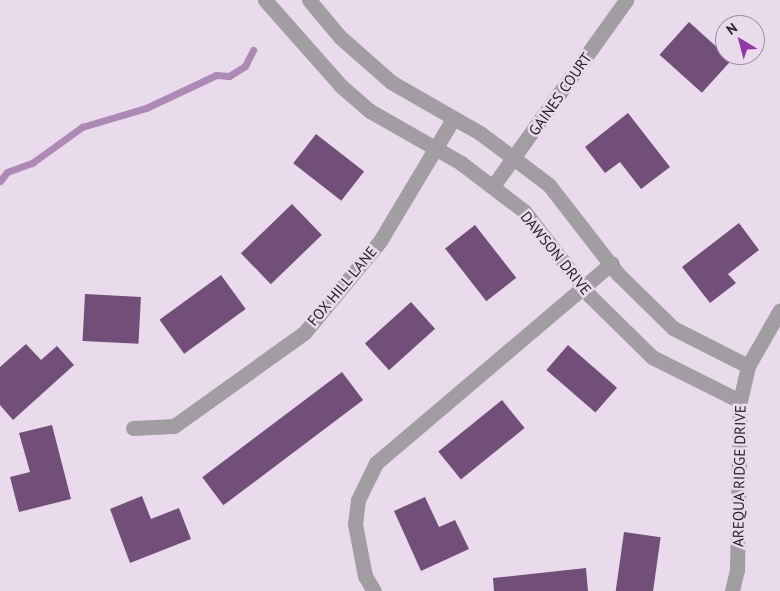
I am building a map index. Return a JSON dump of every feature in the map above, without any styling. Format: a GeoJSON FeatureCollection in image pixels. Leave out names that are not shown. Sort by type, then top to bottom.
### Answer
{"type":"FeatureCollection","features":[{"type":"Feature","properties":{"kind":"street","name":"DAWSON DRIVE"},"geometry":{"type":"LineString","coordinates":[[265,0],[341,86],[370,111],[493,186],[524,211],[618,328],[652,357],[740,401]]}},
{"type":"Feature","properties":{"kind":"street"},"geometry":{"type":"LineString","coordinates":[[309,0],[340,37],[391,82],[515,158],[549,185],[643,302],[673,328],[748,366]]}},
{"type":"Feature","properties":{"kind":"street","name":"GAINES COURT"},"geometry":{"type":"LineString","coordinates":[[493,186],[515,158],[626,0]]}},
{"type":"Feature","properties":{"kind":"street","name":"FOX HILL LANE"},"geometry":{"type":"LineString","coordinates":[[133,428],[174,426],[304,333],[380,241],[453,119]]}},
{"type":"Feature","properties":{"kind":"street"},"geometry":{"type":"LineString","coordinates":[[374,591],[365,576],[355,524],[358,500],[376,464],[612,262]]}},
{"type":"Feature","properties":{"kind":"street","name":"AREQUA RIDGE DRIVE"},"geometry":{"type":"LineString","coordinates":[[732,591],[737,570],[740,401],[748,366],[780,310]]}},
{"type":"Feature","properties":{"kind":"building"},"geometry":{"type":"Polygon","coordinates":[[[689,22],[715,45],[715,65],[727,65],[702,93],[660,55],[689,22]]]}},
{"type":"Feature","properties":{"kind":"building"},"geometry":{"type":"Polygon","coordinates":[[[628,113],[670,167],[641,189],[620,162],[605,173],[585,147],[628,113]]]}},
{"type":"Feature","properties":{"kind":"building"},"geometry":{"type":"Polygon","coordinates":[[[316,134],[364,172],[341,201],[293,163],[316,134]]]}},
{"type":"Feature","properties":{"kind":"building"},"geometry":{"type":"Polygon","coordinates":[[[292,204],[322,235],[271,284],[241,253],[292,204]]]}},
{"type":"Feature","properties":{"kind":"building"},"geometry":{"type":"Polygon","coordinates":[[[739,223],[759,250],[728,274],[736,283],[710,303],[682,267],[739,223]]]}},
{"type":"Feature","properties":{"kind":"building"},"geometry":{"type":"Polygon","coordinates":[[[475,225],[516,278],[486,301],[445,248],[475,225]]]}},
{"type":"Feature","properties":{"kind":"building"},"geometry":{"type":"Polygon","coordinates":[[[221,275],[246,309],[184,354],[160,320],[221,275]]]}},
{"type":"Feature","properties":{"kind":"building"},"geometry":{"type":"Polygon","coordinates":[[[85,294],[141,297],[138,344],[83,341],[85,294]]]}},
{"type":"Feature","properties":{"kind":"building"},"geometry":{"type":"Polygon","coordinates":[[[411,302],[435,329],[389,370],[365,343],[411,302]]]}},
{"type":"Feature","properties":{"kind":"building"},"geometry":{"type":"Polygon","coordinates":[[[26,344],[41,360],[57,346],[74,365],[13,420],[0,405],[0,367],[26,344]]]}},
{"type":"Feature","properties":{"kind":"building"},"geometry":{"type":"Polygon","coordinates":[[[568,345],[617,388],[595,413],[546,370],[568,345]]]}},
{"type":"Feature","properties":{"kind":"building"},"geometry":{"type":"Polygon","coordinates":[[[342,372],[363,400],[223,505],[202,477],[342,372]]]}},
{"type":"Feature","properties":{"kind":"building"},"geometry":{"type":"Polygon","coordinates":[[[502,400],[525,428],[461,480],[438,452],[502,400]]]}},
{"type":"Feature","properties":{"kind":"building"},"geometry":{"type":"Polygon","coordinates":[[[52,425],[71,499],[19,512],[10,477],[30,472],[19,433],[52,425]]]}},
{"type":"Feature","properties":{"kind":"building"},"geometry":{"type":"Polygon","coordinates":[[[142,496],[151,519],[179,508],[191,539],[130,563],[110,509],[142,496]]]}},
{"type":"Feature","properties":{"kind":"building"},"geometry":{"type":"Polygon","coordinates":[[[425,497],[439,527],[455,520],[469,549],[421,571],[394,511],[425,497]]]}},
{"type":"Feature","properties":{"kind":"building"},"geometry":{"type":"Polygon","coordinates":[[[624,532],[661,537],[653,591],[616,591],[624,532]]]}},
{"type":"Feature","properties":{"kind":"building"},"geometry":{"type":"Polygon","coordinates":[[[586,568],[588,591],[494,591],[493,578],[586,568]]]}},
{"type":"Feature","properties":{"kind":"waterway"},"geometry":{"type":"LineString","coordinates":[[0,181],[7,172],[32,163],[82,127],[146,108],[216,75],[229,76],[245,66],[253,50]]}}]}
